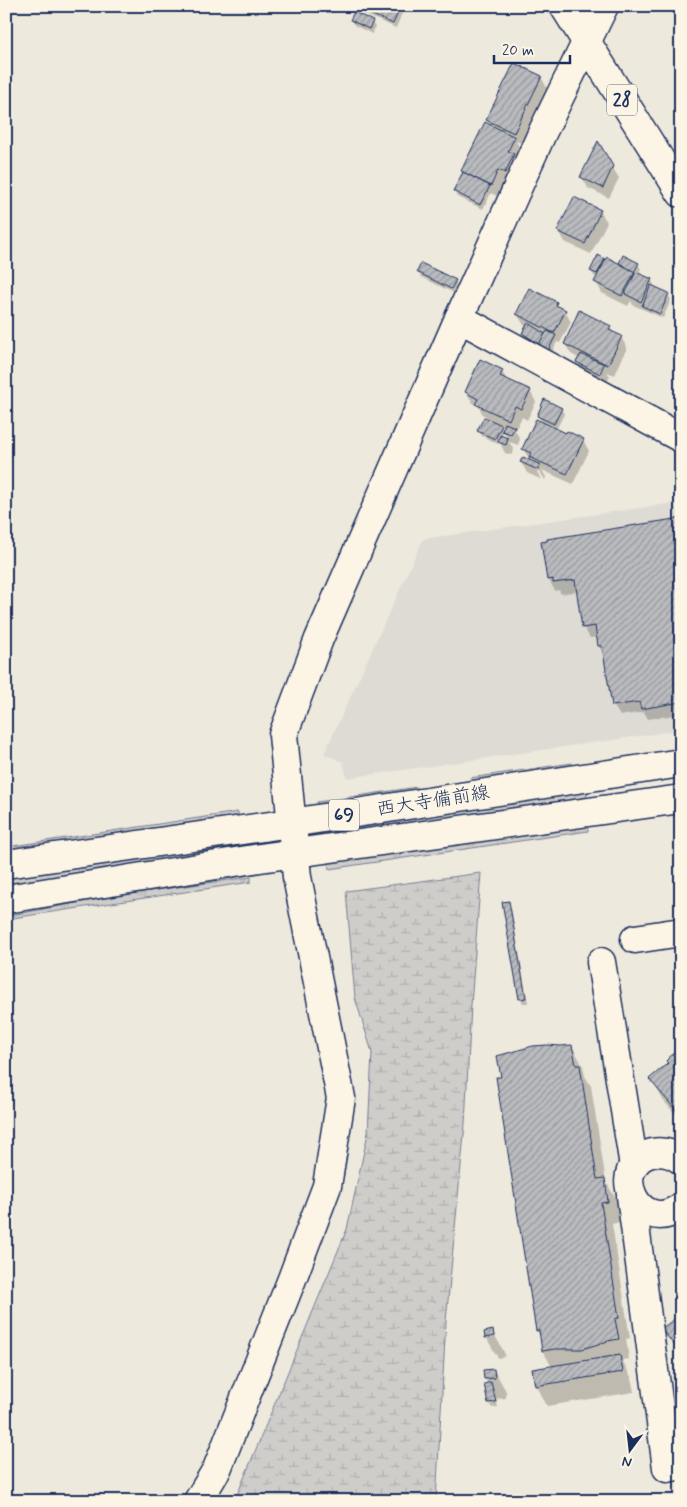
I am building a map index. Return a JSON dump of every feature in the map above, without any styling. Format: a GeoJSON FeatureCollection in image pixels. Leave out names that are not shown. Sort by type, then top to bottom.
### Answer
{"type":"FeatureCollection","features":[{"type":"Feature","properties":{"kind":"street","name":"28"},"geometry":{"type":"LineString","coordinates":[[564,6],[681,193]]}},
{"type":"Feature","properties":{"kind":"street"},"geometry":{"type":"LineString","coordinates":[[198,1501],[217,1469],[289,1288],[327,1186],[341,1098],[297,877],[283,735],[319,639],[459,318],[543,130],[604,6]]}},
{"type":"Feature","properties":{"kind":"street"},"geometry":{"type":"LineString","coordinates":[[459,318],[681,438]]}},
{"type":"Feature","properties":{"kind":"street","name":"西大寺備前線"},"geometry":{"type":"LineString","coordinates":[[6,864],[291,823],[681,763]]}},
{"type":"Feature","properties":{"kind":"street","name":"西大寺備前線"},"geometry":{"type":"LineString","coordinates":[[6,899],[294,854],[681,800]]}},
{"type":"Feature","properties":{"kind":"street"},"geometry":{"type":"LineString","coordinates":[[635,939],[681,932]]}},
{"type":"Feature","properties":{"kind":"street"},"geometry":{"type":"LineString","coordinates":[[601,962],[634,1166]]}},
{"type":"Feature","properties":{"kind":"street"},"geometry":{"type":"LineString","coordinates":[[681,1160],[670,1154],[660,1152],[641,1158],[634,1166],[629,1186],[667,1468],[681,1466]]}},
{"type":"Feature","properties":{"kind":"street"},"geometry":{"type":"LineString","coordinates":[[631,1196],[645,1211],[654,1214],[665,1214],[675,1211],[681,1206]]}},
{"type":"Feature","properties":{"kind":"shaded area"},"geometry":{"type":"Polygon","coordinates":[[[681,502],[681,730],[347,778],[343,762],[324,754],[423,539],[681,502]]]}},
{"type":"Feature","properties":{"kind":"green space"},"geometry":{"type":"Polygon","coordinates":[[[572,763],[573,769],[470,784],[470,778],[572,763]]]}},
{"type":"Feature","properties":{"kind":"green space"},"geometry":{"type":"Polygon","coordinates":[[[417,787],[418,792],[318,807],[317,802],[417,787]]]}},
{"type":"Feature","properties":{"kind":"green space"},"geometry":{"type":"Polygon","coordinates":[[[588,791],[585,801],[320,839],[312,835],[317,829],[588,791]]]}},
{"type":"Feature","properties":{"kind":"green space"},"geometry":{"type":"Polygon","coordinates":[[[238,812],[239,818],[6,850],[6,847],[238,812]]]}},
{"type":"Feature","properties":{"kind":"green space"},"geometry":{"type":"Polygon","coordinates":[[[587,825],[588,831],[329,869],[328,863],[587,825]]]}},
{"type":"Feature","properties":{"kind":"green space"},"geometry":{"type":"Polygon","coordinates":[[[250,844],[66,880],[6,889],[6,873],[250,844]]]}},
{"type":"Feature","properties":{"kind":"green space"},"geometry":{"type":"Polygon","coordinates":[[[481,873],[471,1005],[465,1124],[446,1321],[436,1501],[234,1501],[347,1229],[368,1133],[372,1052],[355,998],[346,891],[481,873]]]}},
{"type":"Feature","properties":{"kind":"green space"},"geometry":{"type":"Polygon","coordinates":[[[251,877],[251,882],[6,919],[6,916],[120,895],[251,877]]]}},
{"type":"Feature","properties":{"kind":"building"},"geometry":{"type":"Polygon","coordinates":[[[358,6],[401,6],[393,24],[357,8],[358,6]]]}},
{"type":"Feature","properties":{"kind":"building"},"geometry":{"type":"Polygon","coordinates":[[[354,12],[373,21],[369,29],[350,20],[354,12]]]}},
{"type":"Feature","properties":{"kind":"building"},"geometry":{"type":"Polygon","coordinates":[[[514,63],[542,76],[514,133],[486,120],[514,63]]]}},
{"type":"Feature","properties":{"kind":"building"},"geometry":{"type":"Polygon","coordinates":[[[485,122],[515,137],[508,151],[514,154],[505,173],[498,170],[491,186],[461,171],[485,122]]]}},
{"type":"Feature","properties":{"kind":"building"},"geometry":{"type":"Polygon","coordinates":[[[598,141],[613,166],[603,188],[580,177],[598,141]]]}},
{"type":"Feature","properties":{"kind":"building"},"geometry":{"type":"Polygon","coordinates":[[[463,172],[490,186],[480,205],[453,191],[463,172]]]}},
{"type":"Feature","properties":{"kind":"building"},"geometry":{"type":"Polygon","coordinates":[[[574,197],[601,210],[585,244],[557,231],[574,197]]]}},
{"type":"Feature","properties":{"kind":"building"},"geometry":{"type":"Polygon","coordinates":[[[598,255],[605,259],[597,274],[590,271],[598,255]]]}},
{"type":"Feature","properties":{"kind":"building"},"geometry":{"type":"Polygon","coordinates":[[[623,255],[639,263],[634,272],[619,263],[623,255]]]}},
{"type":"Feature","properties":{"kind":"building"},"geometry":{"type":"Polygon","coordinates":[[[607,257],[635,272],[622,296],[594,282],[607,257]]]}},
{"type":"Feature","properties":{"kind":"building"},"geometry":{"type":"Polygon","coordinates":[[[421,263],[456,280],[451,289],[417,272],[421,263]]]}},
{"type":"Feature","properties":{"kind":"building"},"geometry":{"type":"Polygon","coordinates":[[[636,272],[652,279],[641,302],[625,294],[636,272]]]}},
{"type":"Feature","properties":{"kind":"building"},"geometry":{"type":"Polygon","coordinates":[[[651,285],[669,293],[660,314],[642,306],[651,285]]]}},
{"type":"Feature","properties":{"kind":"building"},"geometry":{"type":"Polygon","coordinates":[[[529,288],[557,302],[556,305],[566,310],[554,333],[516,314],[529,288]]]}},
{"type":"Feature","properties":{"kind":"building"},"geometry":{"type":"Polygon","coordinates":[[[579,310],[611,326],[609,330],[622,336],[608,365],[564,344],[579,310]]]}},
{"type":"Feature","properties":{"kind":"building"},"geometry":{"type":"Polygon","coordinates":[[[528,323],[545,334],[539,344],[522,333],[528,323]]]}},
{"type":"Feature","properties":{"kind":"building"},"geometry":{"type":"Polygon","coordinates":[[[547,331],[556,335],[548,351],[538,345],[547,331]]]}},
{"type":"Feature","properties":{"kind":"building"},"geometry":{"type":"Polygon","coordinates":[[[581,354],[604,364],[600,374],[576,362],[581,354]]]}},
{"type":"Feature","properties":{"kind":"building"},"geometry":{"type":"Polygon","coordinates":[[[480,359],[503,370],[500,376],[531,390],[521,409],[515,406],[509,420],[475,404],[478,399],[465,392],[480,359]]]}},
{"type":"Feature","properties":{"kind":"building"},"geometry":{"type":"Polygon","coordinates":[[[544,399],[562,408],[554,424],[537,416],[544,399]]]}},
{"type":"Feature","properties":{"kind":"building"},"geometry":{"type":"Polygon","coordinates":[[[484,417],[502,425],[495,439],[477,431],[484,417]]]}},
{"type":"Feature","properties":{"kind":"building"},"geometry":{"type":"Polygon","coordinates":[[[536,419],[584,439],[567,474],[529,457],[531,453],[522,449],[536,419]]]}},
{"type":"Feature","properties":{"kind":"building"},"geometry":{"type":"Polygon","coordinates":[[[505,423],[515,427],[511,434],[502,431],[505,423]]]}},
{"type":"Feature","properties":{"kind":"building"},"geometry":{"type":"Polygon","coordinates":[[[500,435],[508,438],[506,445],[498,442],[500,435]]]}},
{"type":"Feature","properties":{"kind":"building"},"geometry":{"type":"Polygon","coordinates":[[[523,457],[541,465],[538,470],[520,462],[523,457]]]}},
{"type":"Feature","properties":{"kind":"building"},"geometry":{"type":"Polygon","coordinates":[[[681,518],[681,702],[641,709],[639,702],[612,706],[602,646],[598,646],[595,626],[582,628],[575,580],[553,583],[553,579],[547,580],[541,542],[547,541],[547,539],[681,518]]]}},
{"type":"Feature","properties":{"kind":"building"},"geometry":{"type":"Polygon","coordinates":[[[509,901],[526,998],[519,999],[502,902],[509,901]]]}},
{"type":"Feature","properties":{"kind":"building"},"geometry":{"type":"Polygon","coordinates":[[[572,1045],[576,1065],[580,1065],[597,1179],[605,1178],[608,1202],[601,1203],[619,1318],[615,1319],[619,1339],[582,1349],[542,1351],[539,1330],[536,1331],[496,1077],[501,1077],[497,1056],[533,1046],[572,1045]]]}},
{"type":"Feature","properties":{"kind":"building"},"geometry":{"type":"Polygon","coordinates":[[[681,1045],[681,1116],[649,1079],[668,1063],[666,1061],[681,1045]]]}},
{"type":"Feature","properties":{"kind":"building"},"geometry":{"type":"Polygon","coordinates":[[[681,1314],[681,1353],[661,1329],[681,1314]]]}},
{"type":"Feature","properties":{"kind":"building"},"geometry":{"type":"Polygon","coordinates":[[[493,1330],[494,1336],[485,1338],[484,1332],[493,1330]]]}},
{"type":"Feature","properties":{"kind":"building"},"geometry":{"type":"Polygon","coordinates":[[[620,1355],[623,1372],[535,1386],[532,1369],[620,1355]]]}},
{"type":"Feature","properties":{"kind":"building"},"geometry":{"type":"Polygon","coordinates":[[[494,1369],[495,1378],[484,1379],[483,1370],[494,1369]]]}},
{"type":"Feature","properties":{"kind":"building"},"geometry":{"type":"Polygon","coordinates":[[[491,1382],[496,1402],[488,1403],[484,1384],[491,1382]]]}}]}
